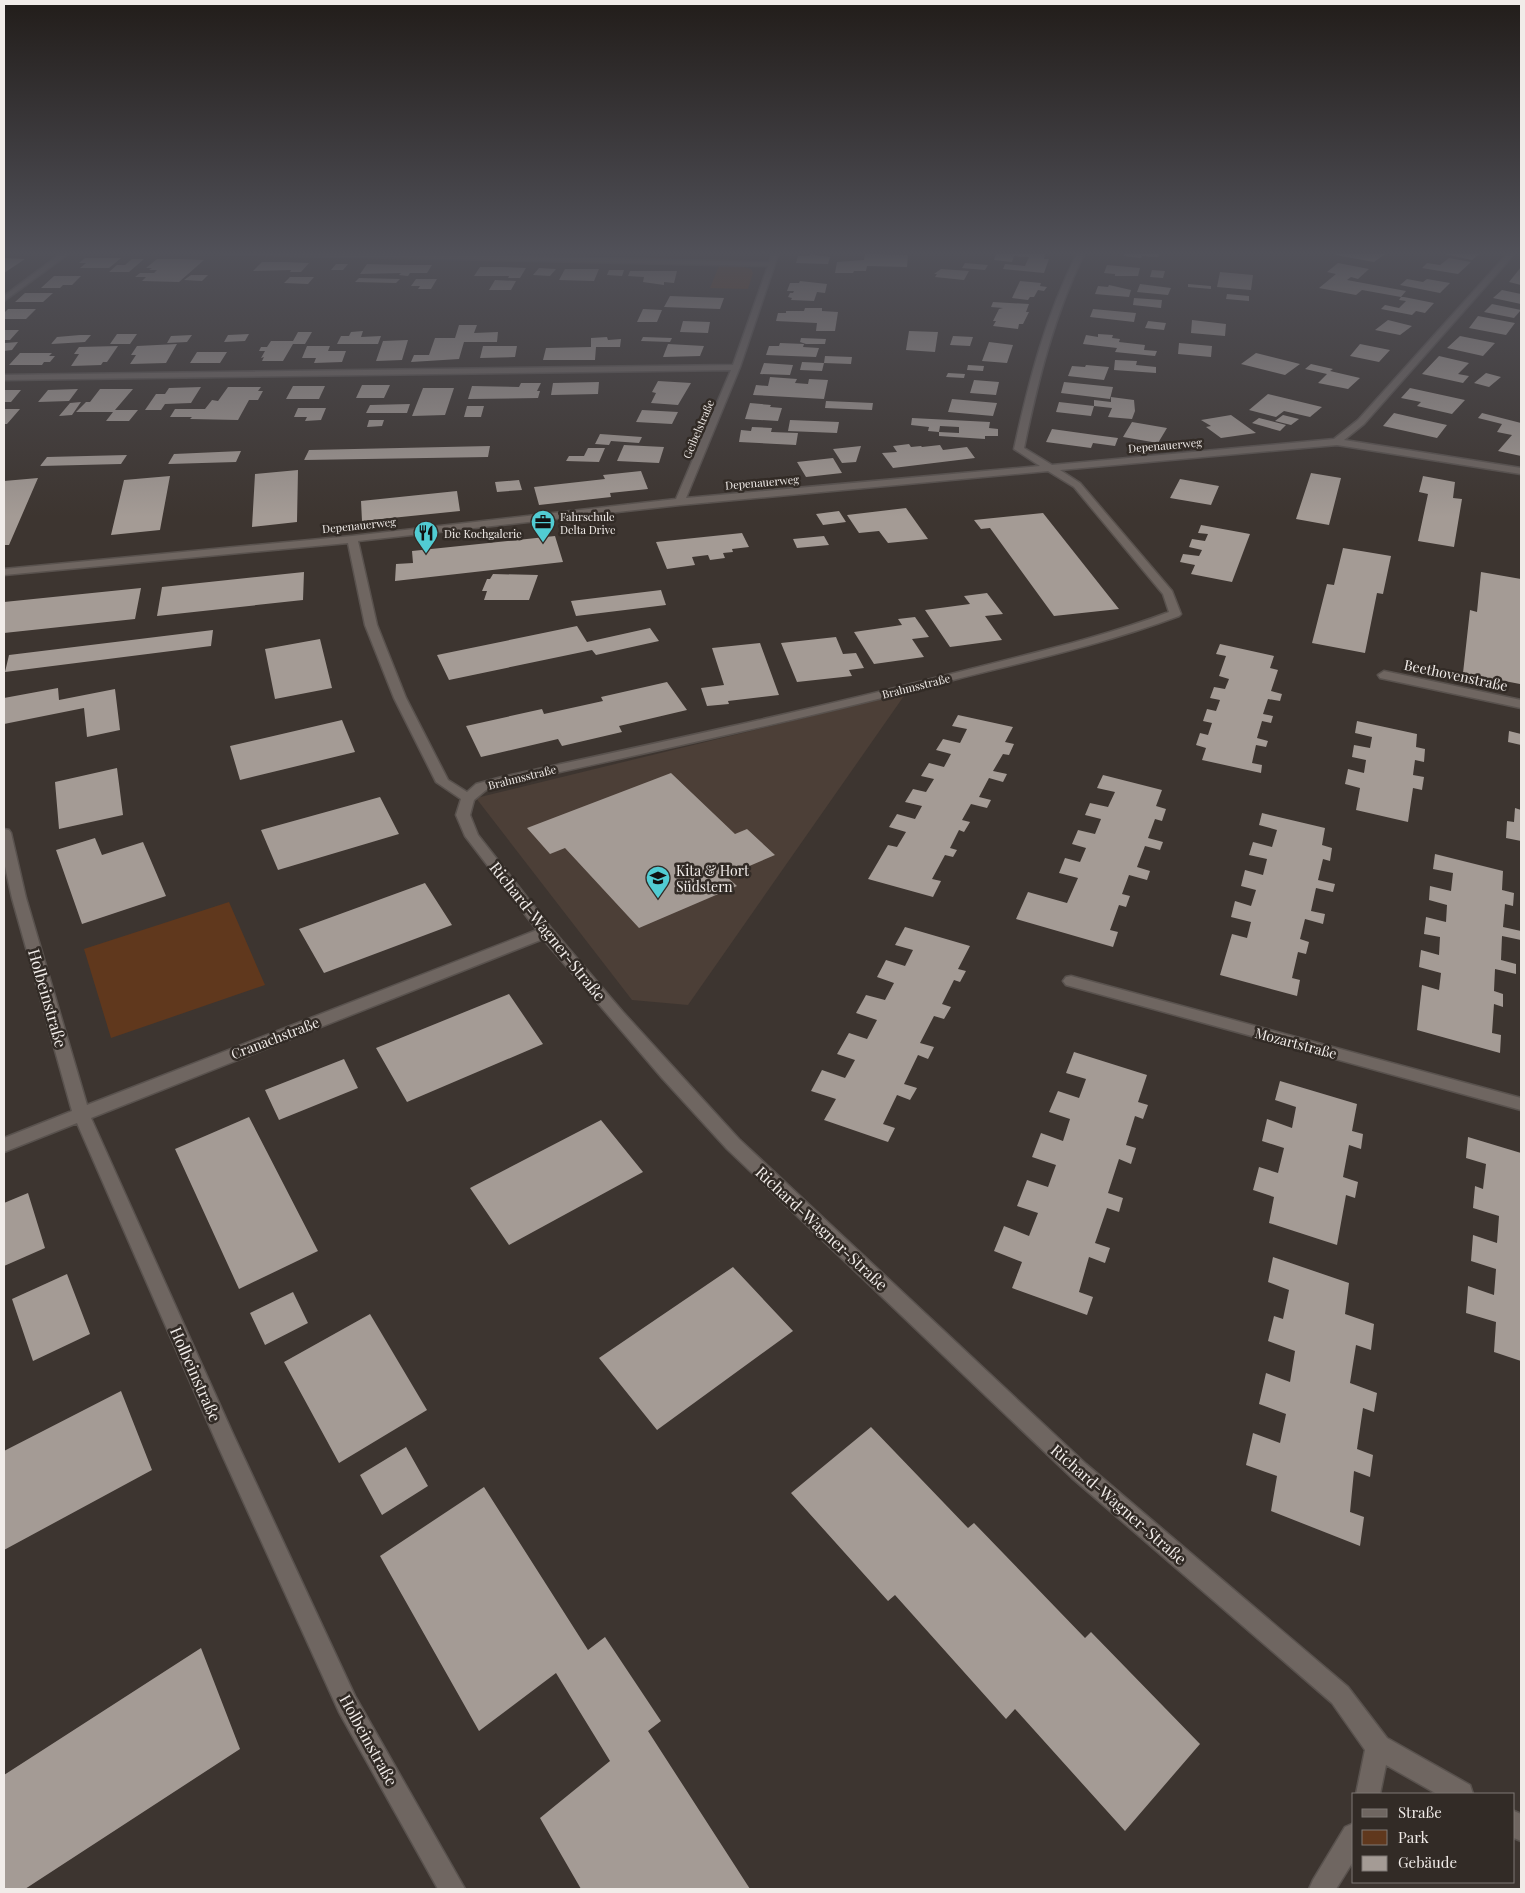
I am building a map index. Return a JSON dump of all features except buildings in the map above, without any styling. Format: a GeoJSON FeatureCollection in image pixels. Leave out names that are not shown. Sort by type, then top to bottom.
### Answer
{"type":"FeatureCollection","features":[{"type":"Feature","properties":{"kind":"street","name":"Geibelstraße"},"geometry":{"type":"LineString","coordinates":[[680,502],[736,367],[745,340]]}},
{"type":"Feature","properties":{"kind":"street"},"geometry":{"type":"LineString","coordinates":[[1045,340],[1033,380],[1019,449],[1050,468]]}},
{"type":"Feature","properties":{"kind":"street"},"geometry":{"type":"LineString","coordinates":[[1337,442],[1361,422],[1434,340]]}},
{"type":"Feature","properties":{"kind":"street"},"geometry":{"type":"LineString","coordinates":[[4,377],[736,367]]}},
{"type":"Feature","properties":{"kind":"street","name":"Depenauerweg"},"geometry":{"type":"LineString","coordinates":[[4,572],[352,539],[680,502],[1337,442],[1521,471]]}},
{"type":"Feature","properties":{"kind":"street","name":"Brahmsstraße"},"geometry":{"type":"LineString","coordinates":[[468,798],[481,788],[502,780],[716,734],[920,686],[1088,642],[1148,625],[1175,614],[1168,594],[1077,486],[1050,468]]}},
{"type":"Feature","properties":{"kind":"street"},"geometry":{"type":"LineString","coordinates":[[352,539],[371,625],[400,698],[444,782],[468,798]]}},
{"type":"Feature","properties":{"kind":"street","name":"Beethovenstraße"},"geometry":{"type":"LineString","coordinates":[[1384,676],[1521,704]]}},
{"type":"Feature","properties":{"kind":"street","name":"Richard-Wagner-Straße"},"geometry":{"type":"LineString","coordinates":[[468,798],[463,815],[472,836],[546,932],[668,1074],[733,1144],[1079,1472],[1340,1695],[1378,1747],[1459,1793]]}},
{"type":"Feature","properties":{"kind":"street","name":"Holbeinstraße"},"geometry":{"type":"LineString","coordinates":[[4,833],[19,898],[81,1114],[226,1441],[348,1704],[452,1889]]}},
{"type":"Feature","properties":{"kind":"street","name":"Cranachstraße"},"geometry":{"type":"LineString","coordinates":[[4,1145],[546,932]]}},
{"type":"Feature","properties":{"kind":"street","name":"Mozartstraße"},"geometry":{"type":"LineString","coordinates":[[1071,981],[1521,1104]]}},
{"type":"Feature","properties":{"kind":"street"},"geometry":{"type":"LineString","coordinates":[[1368,1793],[1378,1747]]}},
{"type":"Feature","properties":{"kind":"street"},"geometry":{"type":"LineString","coordinates":[[1322,1889],[1352,1839]]}},
{"type":"Feature","properties":{"kind":"shaded area","name":"Kita & Hort Südstern"},"geometry":{"type":"Polygon","coordinates":[[[906,693],[688,1005],[632,1000],[476,798],[906,693]]]}},
{"type":"Feature","properties":{"kind":"green space"},"geometry":{"type":"Polygon","coordinates":[[[229,902],[265,985],[111,1038],[84,949],[229,902]]]}},
{"type":"Feature","properties":{"kind":"place","name":"Fahrschule Delta Drive"},"geometry":{"type":"Point","coordinates":[543,543]}},
{"type":"Feature","properties":{"kind":"place","name":"Die Kochgalerie"},"geometry":{"type":"Point","coordinates":[426,554]}},
{"type":"Feature","properties":{"kind":"place","name":"Kita & Hort Südstern"},"geometry":{"type":"Point","coordinates":[658,899]}}]}
